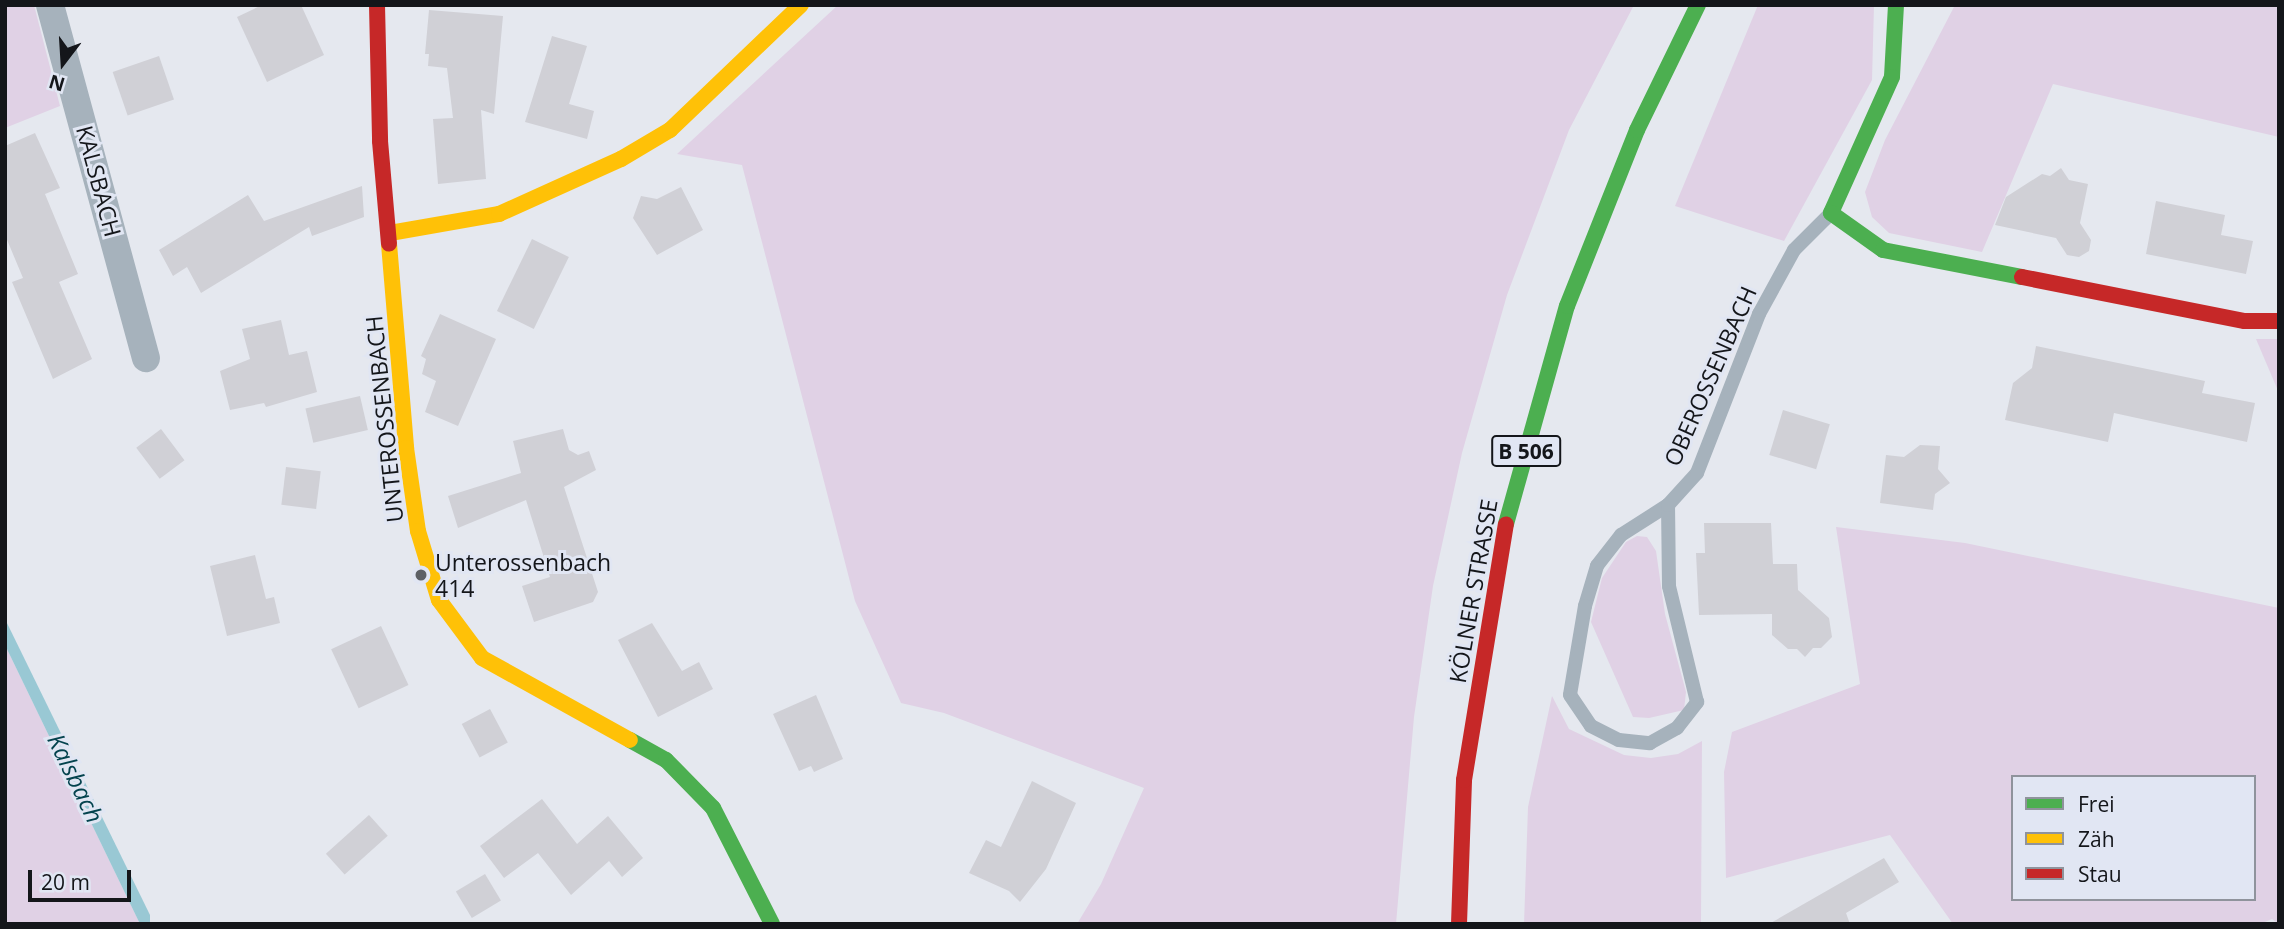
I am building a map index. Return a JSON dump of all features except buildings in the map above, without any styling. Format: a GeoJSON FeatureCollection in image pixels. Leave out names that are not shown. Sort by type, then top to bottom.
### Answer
{"type":"FeatureCollection","features":[{"type":"Feature","properties":{"kind":"street","name":"KALSBACH"},"geometry":{"type":"LineString","coordinates":[[50,5],[146,358]]}},
{"type":"Feature","properties":{"kind":"street"},"geometry":{"type":"LineString","coordinates":[[377,5],[380,141],[390,233],[499,214],[621,159],[670,130],[801,5]]}},
{"type":"Feature","properties":{"kind":"street","name":"KÖLNER STRASSE"},"geometry":{"type":"LineString","coordinates":[[1459,924],[1464,780],[1507,516],[1567,306],[1637,130],[1698,5]]}},
{"type":"Feature","properties":{"kind":"street","name":"OBEROSSENBACH"},"geometry":{"type":"LineString","coordinates":[[1830,213],[1892,77],[1896,5]]}},
{"type":"Feature","properties":{"kind":"street"},"geometry":{"type":"LineString","coordinates":[[1830,213],[1883,250],[2245,321],[2279,321]]}},
{"type":"Feature","properties":{"kind":"street","name":"UNTEROSSENBACH"},"geometry":{"type":"LineString","coordinates":[[390,233],[406,448],[418,531],[439,600],[482,658],[666,760],[713,808],[772,924]]}},
{"type":"Feature","properties":{"kind":"lane","name":"OBEROSSENBACH"},"geometry":{"type":"LineString","coordinates":[[1668,505],[1668,586],[1697,702],[1677,728],[1650,743],[1619,740],[1591,726],[1570,695],[1597,566],[1621,535],[1668,505],[1697,473],[1759,314],[1794,250],[1830,213]]}},
{"type":"Feature","properties":{"kind":"shaded area"},"geometry":{"type":"Polygon","coordinates":[[[5,5],[34,5],[60,106],[5,128],[5,5]]]}},
{"type":"Feature","properties":{"kind":"shaded area"},"geometry":{"type":"Polygon","coordinates":[[[838,5],[1634,5],[1569,130],[1507,295],[1462,453],[1433,586],[1414,717],[1396,924],[1077,924],[1101,884],[1144,788],[944,713],[901,703],[855,601],[742,165],[677,154],[838,5]]]}},
{"type":"Feature","properties":{"kind":"shaded area"},"geometry":{"type":"Polygon","coordinates":[[[1758,5],[1874,5],[1872,80],[1784,241],[1675,206],[1758,5]]]}},
{"type":"Feature","properties":{"kind":"shaded area"},"geometry":{"type":"Polygon","coordinates":[[[1955,5],[2279,5],[2279,137],[2053,84],[1982,252],[1889,233],[1872,217],[1865,192],[1885,140],[1955,5]]]}},
{"type":"Feature","properties":{"kind":"shaded area"},"geometry":{"type":"Polygon","coordinates":[[[2256,339],[2279,339],[2279,393],[2256,339]]]}},
{"type":"Feature","properties":{"kind":"shaded area"},"geometry":{"type":"Polygon","coordinates":[[[1836,527],[1965,543],[2279,608],[2279,924],[2272,919],[2260,924],[1953,924],[1890,835],[1726,878],[1724,772],[1732,732],[1860,684],[1836,527]]]}},
{"type":"Feature","properties":{"kind":"shaded area"},"geometry":{"type":"Polygon","coordinates":[[[1637,536],[1647,537],[1656,551],[1665,614],[1686,692],[1684,710],[1649,718],[1633,717],[1591,622],[1602,578],[1626,542],[1637,536]]]}},
{"type":"Feature","properties":{"kind":"shaded area"},"geometry":{"type":"Polygon","coordinates":[[[5,645],[140,924],[5,924],[5,645]]]}},
{"type":"Feature","properties":{"kind":"shaded area"},"geometry":{"type":"Polygon","coordinates":[[[1552,696],[1569,729],[1624,755],[1651,758],[1678,754],[1702,741],[1701,924],[1524,924],[1528,807],[1552,696]]]}},
{"type":"Feature","properties":{"kind":"water","name":"Kalsbach"},"geometry":{"type":"Polygon","coordinates":[[[5,619],[150,915],[150,924],[140,924],[5,645],[5,619]]]}},
{"type":"Feature","properties":{"kind":"traffic: fast"},"geometry":{"type":"LineString","coordinates":[[1506,524],[1567,306],[1637,130],[1698,5]]}},
{"type":"Feature","properties":{"kind":"traffic: fast"},"geometry":{"type":"LineString","coordinates":[[1896,5],[1892,77],[1831,213],[1883,250],[2022,277]]}},
{"type":"Feature","properties":{"kind":"traffic: fast"},"geometry":{"type":"LineString","coordinates":[[630,740],[666,760],[713,808],[772,924]]}},
{"type":"Feature","properties":{"kind":"traffic: slow"},"geometry":{"type":"LineString","coordinates":[[390,233],[499,214],[621,159],[670,130],[801,5]]}},
{"type":"Feature","properties":{"kind":"traffic: slow"},"geometry":{"type":"LineString","coordinates":[[389,244],[406,448],[418,531],[439,600],[482,658],[630,740]]}},
{"type":"Feature","properties":{"kind":"traffic: jam"},"geometry":{"type":"LineString","coordinates":[[377,5],[380,141],[389,244]]}},
{"type":"Feature","properties":{"kind":"traffic: jam"},"geometry":{"type":"LineString","coordinates":[[2022,277],[2245,321],[2279,321]]}},
{"type":"Feature","properties":{"kind":"traffic: jam"},"geometry":{"type":"LineString","coordinates":[[1459,924],[1464,780],[1506,524]]}},
{"type":"Feature","properties":{"kind":"place","name":"Unterossenbach 414"},"geometry":{"type":"Point","coordinates":[421,575]}}]}
